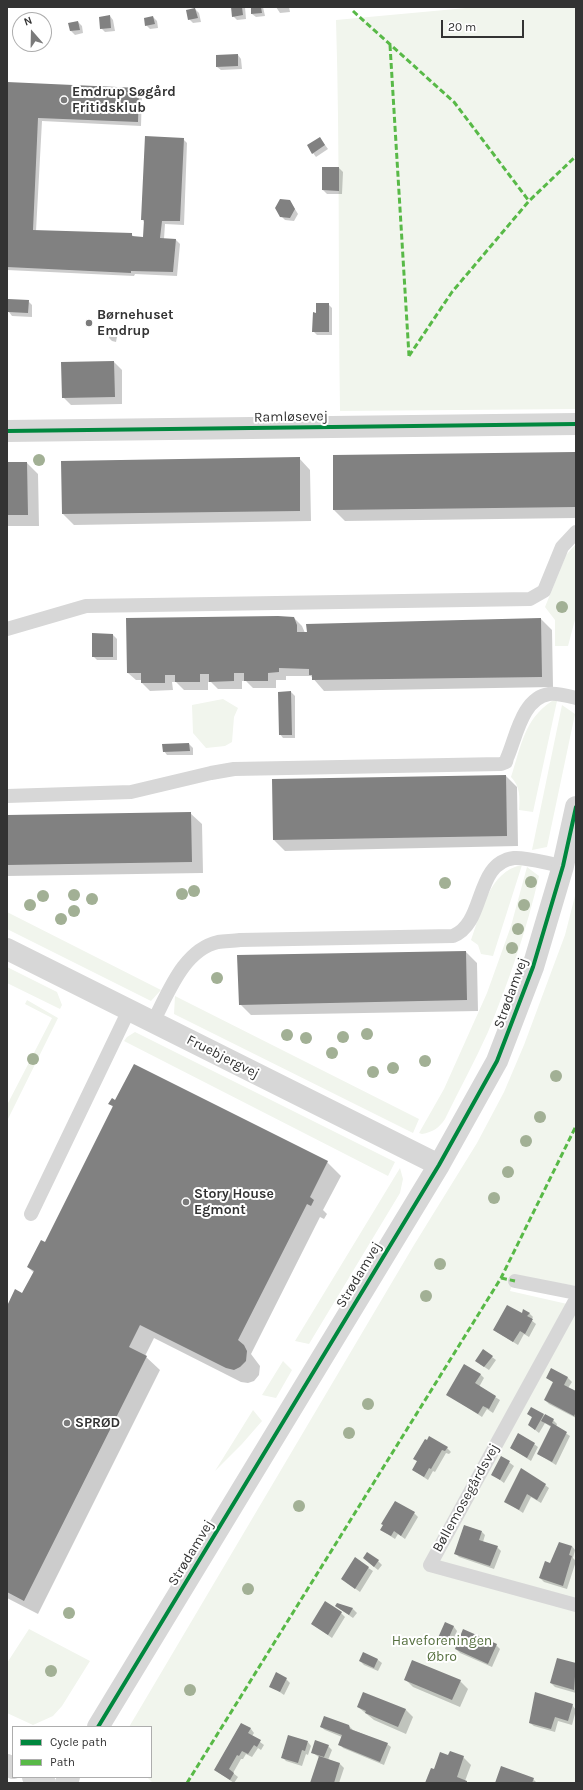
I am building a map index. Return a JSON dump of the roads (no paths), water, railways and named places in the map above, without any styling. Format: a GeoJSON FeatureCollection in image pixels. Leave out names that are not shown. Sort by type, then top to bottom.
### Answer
{"type":"FeatureCollection","features":[{"type":"Feature","properties":{"kind":"street","name":"Ramløsevej"},"geometry":{"type":"LineString","coordinates":[[7,431],[576,424]]}},
{"type":"Feature","properties":{"kind":"street","name":"Strødamvej"},"geometry":{"type":"LineString","coordinates":[[99,1726],[439,1165],[497,1061],[534,968],[569,856],[576,807]]}},
{"type":"Feature","properties":{"kind":"street","name":"Fruebjergvej"},"geometry":{"type":"LineString","coordinates":[[7,949],[439,1165]]}},
{"type":"Feature","properties":{"kind":"street"},"geometry":{"type":"LineString","coordinates":[[34,1778],[45,1783]]}},
{"type":"Feature","properties":{"kind":"lane"},"geometry":{"type":"LineString","coordinates":[[7,629],[86,606],[530,600],[544,591],[562,547],[576,532]]}},
{"type":"Feature","properties":{"kind":"lane"},"geometry":{"type":"LineString","coordinates":[[7,796],[131,792],[234,769],[501,764],[506,762],[524,714],[536,699],[550,694],[576,698]]}},
{"type":"Feature","properties":{"kind":"lane"},"geometry":{"type":"LineString","coordinates":[[153,1022],[186,964],[198,952],[207,946],[218,942],[240,940],[453,936],[466,927],[492,871],[500,864],[516,858],[569,856]]}},
{"type":"Feature","properties":{"kind":"lane"},"geometry":{"type":"LineString","coordinates":[[31,1214],[129,1010]]}},
{"type":"Feature","properties":{"kind":"lane"},"geometry":{"type":"LineString","coordinates":[[515,1280],[576,1293]]}},
{"type":"Feature","properties":{"kind":"lane","name":"Bøllemosegårdsvej"},"geometry":{"type":"LineString","coordinates":[[576,1299],[430,1565],[576,1605]]}},
{"type":"Feature","properties":{"kind":"place","name":"Emdrup Søgård Fritidsklub"},"geometry":{"type":"Point","coordinates":[64,100]}},
{"type":"Feature","properties":{"kind":"place","name":"Børnehuset Emdrup"},"geometry":{"type":"Point","coordinates":[89,323]}},
{"type":"Feature","properties":{"kind":"place","name":"Story House Egmont"},"geometry":{"type":"Point","coordinates":[186,1202]}},
{"type":"Feature","properties":{"kind":"place","name":"SPRØD"},"geometry":{"type":"Point","coordinates":[67,1423]}},
{"type":"Feature","properties":{"kind":"park label","name":"Haveforeningen Øbro"},"geometry":{"type":"Point","coordinates":[442,1650]}}]}
